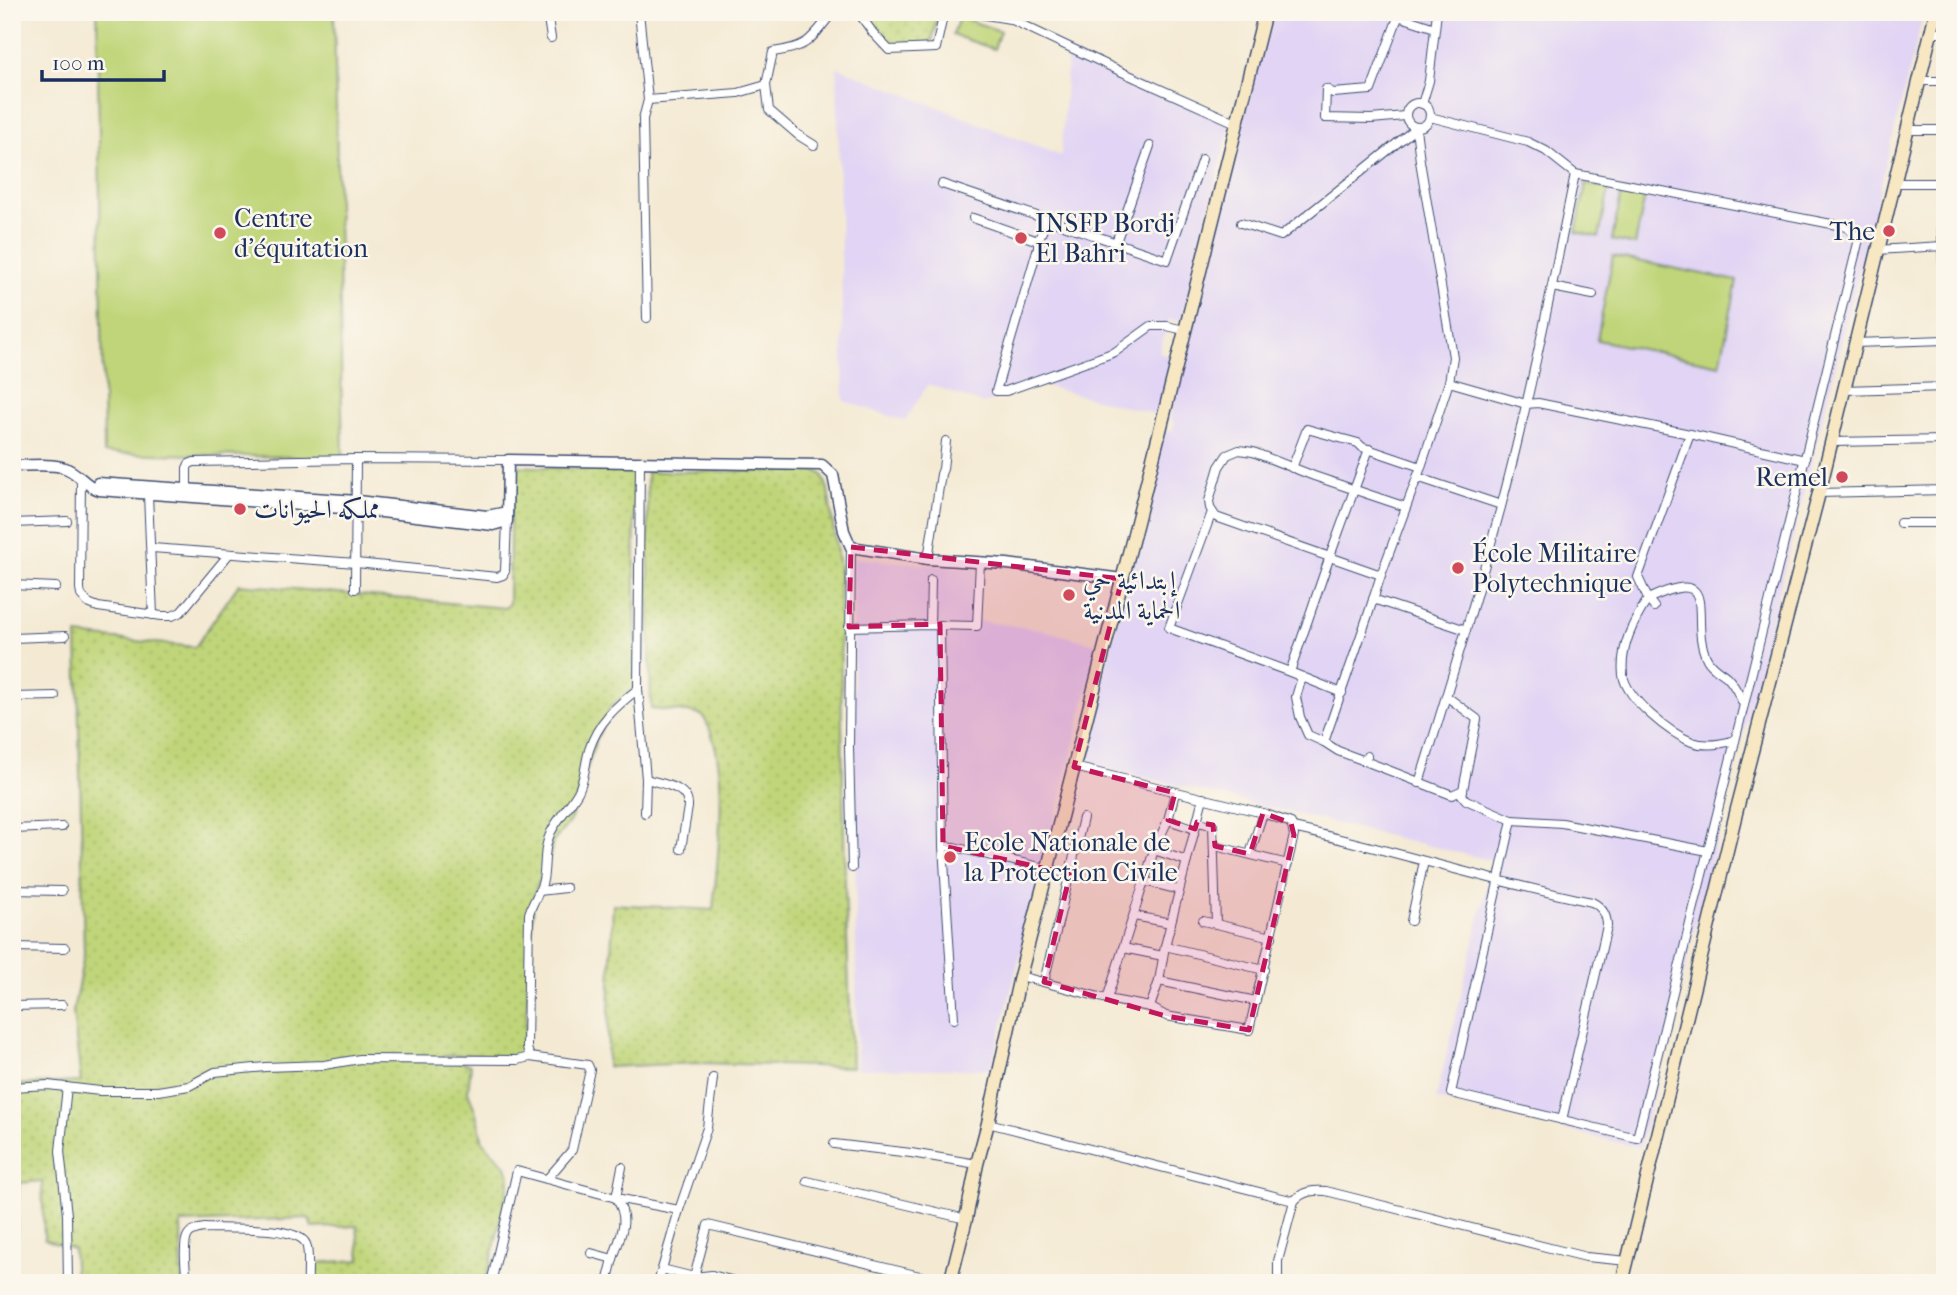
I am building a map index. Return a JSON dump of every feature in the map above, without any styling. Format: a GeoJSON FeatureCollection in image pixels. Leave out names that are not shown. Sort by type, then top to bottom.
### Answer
{"type":"FeatureCollection","features":[{"type":"Feature","properties":{"kind":"main road"},"geometry":{"type":"LineString","coordinates":[[949,1283],[966,1220],[1020,976],[1265,12]]}},
{"type":"Feature","properties":{"kind":"main road"},"geometry":{"type":"LineString","coordinates":[[1622,1283],[1936,12]]}},
{"type":"Feature","properties":{"kind":"street"},"geometry":{"type":"LineString","coordinates":[[547,12],[551,38]]}},
{"type":"Feature","properties":{"kind":"street"},"geometry":{"type":"LineString","coordinates":[[639,12],[648,100],[643,120],[647,318]]}},
{"type":"Feature","properties":{"kind":"street"},"geometry":{"type":"LineString","coordinates":[[814,145],[769,110],[766,85],[773,52],[790,50],[810,41],[833,12]]}},
{"type":"Feature","properties":{"kind":"street"},"geometry":{"type":"LineString","coordinates":[[858,12],[889,50],[904,51],[936,48],[944,12]]}},
{"type":"Feature","properties":{"kind":"street"},"geometry":{"type":"LineString","coordinates":[[968,12],[1010,19],[1236,123]]}},
{"type":"Feature","properties":{"kind":"street"},"geometry":{"type":"LineString","coordinates":[[1422,104],[1429,81],[1437,12]]}},
{"type":"Feature","properties":{"kind":"street"},"geometry":{"type":"LineString","coordinates":[[1405,116],[1325,118],[1326,89],[1333,93],[1371,90],[1399,14],[1435,28]]}},
{"type":"Feature","properties":{"kind":"street"},"geometry":{"type":"LineString","coordinates":[[1931,33],[1945,33]]}},
{"type":"Feature","properties":{"kind":"street"},"geometry":{"type":"LineString","coordinates":[[1920,81],[1945,80]]}},
{"type":"Feature","properties":{"kind":"street"},"geometry":{"type":"LineString","coordinates":[[648,100],[738,93],[766,85]]}},
{"type":"Feature","properties":{"kind":"street"},"geometry":{"type":"LineString","coordinates":[[1241,223],[1281,236],[1416,128],[1425,125],[1430,117],[1428,109],[1422,104],[1410,105],[1405,116],[1408,123],[1416,128],[1453,357],[1449,382],[1324,743]]}},
{"type":"Feature","properties":{"kind":"street"},"geometry":{"type":"LineString","coordinates":[[1430,117],[1528,142],[1546,151],[1575,174],[1847,228],[1859,239],[1637,1138],[1451,1093],[1512,820]]}},
{"type":"Feature","properties":{"kind":"street"},"geometry":{"type":"LineString","coordinates":[[1908,130],[1945,130]]}},
{"type":"Feature","properties":{"kind":"street"},"geometry":{"type":"LineString","coordinates":[[1116,242],[1150,146]]}},
{"type":"Feature","properties":{"kind":"street"},"geometry":{"type":"LineString","coordinates":[[942,184],[1167,260],[1202,159]]}},
{"type":"Feature","properties":{"kind":"street"},"geometry":{"type":"LineString","coordinates":[[1419,782],[1501,505],[1526,404],[1575,174]]}},
{"type":"Feature","properties":{"kind":"street"},"geometry":{"type":"LineString","coordinates":[[1894,184],[1943,183],[1945,321]]}},
{"type":"Feature","properties":{"kind":"street"},"geometry":{"type":"LineString","coordinates":[[973,218],[1038,241]]}},
{"type":"Feature","properties":{"kind":"street"},"geometry":{"type":"LineString","coordinates":[[1047,220],[1038,241],[995,388],[998,392],[1115,352],[1151,326],[1184,330]]}},
{"type":"Feature","properties":{"kind":"street"},"geometry":{"type":"LineString","coordinates":[[1877,250],[1942,246]]}},
{"type":"Feature","properties":{"kind":"street"},"geometry":{"type":"LineString","coordinates":[[1552,287],[1593,295]]}},
{"type":"Feature","properties":{"kind":"street"},"geometry":{"type":"LineString","coordinates":[[1855,343],[1945,340]]}},
{"type":"Feature","properties":{"kind":"street"},"geometry":{"type":"LineString","coordinates":[[1449,382],[1526,404],[1538,403],[1804,460]]}},
{"type":"Feature","properties":{"kind":"street"},"geometry":{"type":"LineString","coordinates":[[1844,390],[1945,387]]}},
{"type":"Feature","properties":{"kind":"street"},"geometry":{"type":"LineString","coordinates":[[1292,468],[1308,428],[1358,443],[1362,447],[1421,467]]}},
{"type":"Feature","properties":{"kind":"street"},"geometry":{"type":"LineString","coordinates":[[1654,607],[1638,577],[1690,434]]}},
{"type":"Feature","properties":{"kind":"street"},"geometry":{"type":"LineString","coordinates":[[1831,442],[1945,440]]}},
{"type":"Feature","properties":{"kind":"street"},"geometry":{"type":"LineString","coordinates":[[929,559],[946,441]]}},
{"type":"Feature","properties":{"kind":"street"},"geometry":{"type":"LineString","coordinates":[[1290,672],[1369,449]]}},
{"type":"Feature","properties":{"kind":"street"},"geometry":{"type":"LineString","coordinates":[[1381,575],[1222,520],[1212,512],[1209,505],[1219,467],[1227,455],[1246,450],[1406,507]]}},
{"type":"Feature","properties":{"kind":"street"},"geometry":{"type":"LineString","coordinates":[[355,589],[356,459]]}},
{"type":"Feature","properties":{"kind":"street"},"geometry":{"type":"LineString","coordinates":[[187,492],[187,468],[191,463],[356,459],[822,465],[833,475],[844,531],[851,547],[849,627],[852,868]]}},
{"type":"Feature","properties":{"kind":"street"},"geometry":{"type":"LineString","coordinates":[[152,548],[500,577],[505,570],[508,460]]}},
{"type":"Feature","properties":{"kind":"street"},"geometry":{"type":"LineString","coordinates":[[640,461],[638,689],[646,779],[645,813]]}},
{"type":"Feature","properties":{"kind":"street"},"geometry":{"type":"LineString","coordinates":[[12,466],[60,467],[73,472],[90,487],[99,490],[148,494],[187,492]]}},
{"type":"Feature","properties":{"kind":"street"},"geometry":{"type":"LineString","coordinates":[[1418,477],[1501,505]]}},
{"type":"Feature","properties":{"kind":"street"},"geometry":{"type":"LineString","coordinates":[[81,479],[187,492],[507,517]]}},
{"type":"Feature","properties":{"kind":"street"},"geometry":{"type":"LineString","coordinates":[[81,479],[80,589],[84,599],[92,606],[172,616],[181,611],[229,554]]}},
{"type":"Feature","properties":{"kind":"street"},"geometry":{"type":"LineString","coordinates":[[1819,493],[1945,490]]}},
{"type":"Feature","properties":{"kind":"street"},"geometry":{"type":"LineString","coordinates":[[148,494],[153,615]]}},
{"type":"Feature","properties":{"kind":"street"},"geometry":{"type":"LineString","coordinates":[[1212,512],[1170,628],[1342,693]]}},
{"type":"Feature","properties":{"kind":"street"},"geometry":{"type":"LineString","coordinates":[[12,523],[67,521]]}},
{"type":"Feature","properties":{"kind":"street"},"geometry":{"type":"LineString","coordinates":[[1900,523],[1945,523]]}},
{"type":"Feature","properties":{"kind":"street"},"geometry":{"type":"LineString","coordinates":[[851,547],[929,559],[1007,564],[1122,579]]}},
{"type":"Feature","properties":{"kind":"street"},"geometry":{"type":"LineString","coordinates":[[849,627],[977,626],[979,562]]}},
{"type":"Feature","properties":{"kind":"street"},"geometry":{"type":"LineString","coordinates":[[931,580],[954,1019]]}},
{"type":"Feature","properties":{"kind":"street"},"geometry":{"type":"LineString","coordinates":[[12,585],[56,587]]}},
{"type":"Feature","properties":{"kind":"street"},"geometry":{"type":"LineString","coordinates":[[1735,740],[1719,745],[1694,743],[1648,712],[1631,692],[1623,677],[1628,636],[1632,624],[1648,599],[1682,586],[1692,589],[1698,597],[1702,646],[1708,660],[1734,686],[1744,705]]}},
{"type":"Feature","properties":{"kind":"street"},"geometry":{"type":"LineString","coordinates":[[1373,599],[1466,630]]}},
{"type":"Feature","properties":{"kind":"street"},"geometry":{"type":"LineString","coordinates":[[12,638],[65,636]]}},
{"type":"Feature","properties":{"kind":"street"},"geometry":{"type":"LineString","coordinates":[[1302,677],[1296,696],[1300,717],[1308,735],[1338,751],[1366,759],[1452,795],[1463,790]]}},
{"type":"Feature","properties":{"kind":"street"},"geometry":{"type":"LineString","coordinates":[[530,1057],[527,1048],[529,915],[543,881],[545,848],[551,833],[578,791],[589,750],[601,723],[615,707],[638,689]]}},
{"type":"Feature","properties":{"kind":"street"},"geometry":{"type":"LineString","coordinates":[[12,696],[54,696]]}},
{"type":"Feature","properties":{"kind":"street"},"geometry":{"type":"LineString","coordinates":[[1446,696],[1476,719],[1462,794],[1466,800],[1512,820],[1562,823],[1708,851]]}},
{"type":"Feature","properties":{"kind":"street"},"geometry":{"type":"LineString","coordinates":[[1020,976],[1107,999],[1150,1007],[1166,1016],[1249,1030],[1294,835],[1291,822],[1074,766]]}},
{"type":"Feature","properties":{"kind":"street"},"geometry":{"type":"LineString","coordinates":[[646,779],[682,791],[686,796],[689,802],[681,849]]}},
{"type":"Feature","properties":{"kind":"street"},"geometry":{"type":"LineString","coordinates":[[1107,999],[1175,793]]}},
{"type":"Feature","properties":{"kind":"street"},"geometry":{"type":"LineString","coordinates":[[1150,1007],[1159,981],[1165,946],[1203,798]]}},
{"type":"Feature","properties":{"kind":"street"},"geometry":{"type":"LineString","coordinates":[[1250,854],[1263,813]]}},
{"type":"Feature","properties":{"kind":"street"},"geometry":{"type":"LineString","coordinates":[[1044,982],[1083,818]]}},
{"type":"Feature","properties":{"kind":"street"},"geometry":{"type":"LineString","coordinates":[[1168,820],[1213,825],[1216,924]]}},
{"type":"Feature","properties":{"kind":"street"},"geometry":{"type":"LineString","coordinates":[[12,829],[62,827]]}},
{"type":"Feature","properties":{"kind":"street"},"geometry":{"type":"LineString","coordinates":[[1293,828],[1592,902],[1602,910],[1606,917],[1606,930],[1562,1120]]}},
{"type":"Feature","properties":{"kind":"street"},"geometry":{"type":"LineString","coordinates":[[943,846],[1070,874]]}},
{"type":"Feature","properties":{"kind":"street"},"geometry":{"type":"LineString","coordinates":[[1215,846],[1288,864]]}},
{"type":"Feature","properties":{"kind":"street"},"geometry":{"type":"LineString","coordinates":[[1154,850],[1187,861]]}},
{"type":"Feature","properties":{"kind":"street"},"geometry":{"type":"LineString","coordinates":[[1411,920],[1424,860]]}},
{"type":"Feature","properties":{"kind":"street"},"geometry":{"type":"LineString","coordinates":[[1144,881],[1179,890]]}},
{"type":"Feature","properties":{"kind":"street"},"geometry":{"type":"LineString","coordinates":[[539,891],[566,888]]}},
{"type":"Feature","properties":{"kind":"street"},"geometry":{"type":"LineString","coordinates":[[12,890],[62,891]]}},
{"type":"Feature","properties":{"kind":"street"},"geometry":{"type":"LineString","coordinates":[[1134,916],[1171,923]]}},
{"type":"Feature","properties":{"kind":"street"},"geometry":{"type":"LineString","coordinates":[[1203,921],[1272,937]]}},
{"type":"Feature","properties":{"kind":"street"},"geometry":{"type":"LineString","coordinates":[[1165,946],[1264,970]]}},
{"type":"Feature","properties":{"kind":"street"},"geometry":{"type":"LineString","coordinates":[[12,947],[65,948]]}},
{"type":"Feature","properties":{"kind":"street"},"geometry":{"type":"LineString","coordinates":[[1123,948],[1163,956]]}},
{"type":"Feature","properties":{"kind":"street"},"geometry":{"type":"LineString","coordinates":[[1159,981],[1256,1001]]}},
{"type":"Feature","properties":{"kind":"street"},"geometry":{"type":"LineString","coordinates":[[12,1006],[62,1005]]}},
{"type":"Feature","properties":{"kind":"street"},"geometry":{"type":"LineString","coordinates":[[12,1087],[48,1085],[100,1091],[158,1091],[189,1086],[215,1072],[324,1065],[360,1059],[517,1060],[530,1057],[588,1065],[590,1070],[572,1150],[547,1179]]}},
{"type":"Feature","properties":{"kind":"street"},"geometry":{"type":"LineString","coordinates":[[657,1283],[707,1128],[713,1078]]}},
{"type":"Feature","properties":{"kind":"street"},"geometry":{"type":"LineString","coordinates":[[67,1087],[60,1150],[67,1215],[68,1283]]}},
{"type":"Feature","properties":{"kind":"street"},"geometry":{"type":"LineString","coordinates":[[988,1123],[1294,1201]]}},
{"type":"Feature","properties":{"kind":"street"},"geometry":{"type":"LineString","coordinates":[[834,1144],[977,1164]]}},
{"type":"Feature","properties":{"kind":"street"},"geometry":{"type":"LineString","coordinates":[[607,1283],[625,1219],[615,1198],[622,1167]]}},
{"type":"Feature","properties":{"kind":"street"},"geometry":{"type":"LineString","coordinates":[[491,1283],[517,1171],[615,1198],[679,1210]]}},
{"type":"Feature","properties":{"kind":"street"},"geometry":{"type":"LineString","coordinates":[[807,1181],[966,1220]]}},
{"type":"Feature","properties":{"kind":"street"},"geometry":{"type":"LineString","coordinates":[[1278,1283],[1276,1267],[1294,1201],[1302,1193],[1311,1191],[1326,1191],[1586,1257],[1628,1261]]}},
{"type":"Feature","properties":{"kind":"street"},"geometry":{"type":"LineString","coordinates":[[694,1277],[708,1226],[949,1283]]}},
{"type":"Feature","properties":{"kind":"street"},"geometry":{"type":"LineString","coordinates":[[187,1283],[185,1244],[188,1234],[204,1228],[280,1231],[300,1236],[305,1242],[307,1252],[308,1283]]}},
{"type":"Feature","properties":{"kind":"street"},"geometry":{"type":"LineString","coordinates":[[591,1253],[613,1259]]}},
{"type":"Feature","properties":{"kind":"street"},"geometry":{"type":"LineString","coordinates":[[662,1269],[694,1277],[742,1283]]}},
{"type":"Feature","properties":{"kind":"highlighted area"},"geometry":{"type":"Polygon","coordinates":[[[851,547],[1122,579],[1074,767],[1175,793],[1168,820],[1195,829],[1197,822],[1213,825],[1215,846],[1250,854],[1263,813],[1291,823],[1294,835],[1249,1030],[1166,1016],[1044,982],[1070,874],[943,846],[940,624],[849,627],[851,547]]]}},
{"type":"Feature","properties":{"kind":"shaded area","name":"École Militaire Polytechnique"},"geometry":{"type":"Polygon","coordinates":[[[1270,12],[1924,12],[1640,1148],[1436,1099],[1493,861],[1079,762],[1119,616],[1164,431],[1173,431],[1174,423],[1170,417],[1270,12]]]}},
{"type":"Feature","properties":{"kind":"shaded area","name":"INSFP Bordj El Bahri"},"geometry":{"type":"Polygon","coordinates":[[[1068,51],[1230,125],[1181,321],[1169,319],[1159,353],[1173,358],[1158,415],[1041,385],[983,404],[928,384],[905,421],[844,401],[837,67],[1061,156],[1068,51]]]}},
{"type":"Feature","properties":{"kind":"shaded area","name":"Ecole Nationale de la Protection Civile"},"geometry":{"type":"Polygon","coordinates":[[[853,558],[977,569],[976,621],[1039,629],[1099,645],[991,1069],[857,1069],[853,558]]]}},
{"type":"Feature","properties":{"kind":"green space","name":"Centre d'équitation"},"geometry":{"type":"Polygon","coordinates":[[[97,12],[334,12],[343,458],[104,453],[97,12]]]}},
{"type":"Feature","properties":{"kind":"green space"},"geometry":{"type":"Polygon","coordinates":[[[861,12],[939,12],[932,41],[906,47],[890,44],[883,39],[861,12]]]}},
{"type":"Feature","properties":{"kind":"green space"},"geometry":{"type":"Polygon","coordinates":[[[959,17],[1000,31],[994,49],[953,35],[959,17]]]}},
{"type":"Feature","properties":{"kind":"green space"},"geometry":{"type":"Polygon","coordinates":[[[1586,184],[1609,189],[1599,237],[1576,232],[1586,184]]]}},
{"type":"Feature","properties":{"kind":"green space"},"geometry":{"type":"Polygon","coordinates":[[[1622,191],[1645,196],[1635,245],[1612,240],[1622,191]]]}},
{"type":"Feature","properties":{"kind":"green space"},"geometry":{"type":"Polygon","coordinates":[[[1613,256],[1737,281],[1720,365],[1597,340],[1613,256]]]}},
{"type":"Feature","properties":{"kind":"green space"},"geometry":{"type":"Polygon","coordinates":[[[511,466],[634,471],[636,688],[611,706],[595,743],[570,821],[553,842],[534,895],[524,1050],[517,1058],[442,1056],[471,1065],[468,1091],[483,1142],[506,1166],[510,1178],[486,1283],[313,1283],[313,1263],[360,1260],[357,1226],[312,1228],[309,1218],[181,1223],[182,1283],[75,1283],[73,1249],[44,1239],[42,1181],[19,1183],[12,1283],[12,1085],[81,1082],[73,1012],[84,955],[77,635],[195,647],[239,584],[505,608],[509,603],[511,466]]]}},
{"type":"Feature","properties":{"kind":"green space"},"geometry":{"type":"Polygon","coordinates":[[[814,470],[822,474],[828,489],[839,567],[845,886],[852,1067],[697,1063],[607,1067],[613,904],[713,910],[721,809],[717,757],[712,734],[702,715],[651,709],[647,472],[814,470]]]}},
{"type":"Feature","properties":{"kind":"place","name":"The"},"geometry":{"type":"Point","coordinates":[1889,231]}},
{"type":"Feature","properties":{"kind":"place","name":"Centre d'équitation"},"geometry":{"type":"Point","coordinates":[220,233]}},
{"type":"Feature","properties":{"kind":"place","name":"INSFP Bordj El Bahri"},"geometry":{"type":"Point","coordinates":[1021,238]}},
{"type":"Feature","properties":{"kind":"place","name":"Remel"},"geometry":{"type":"Point","coordinates":[1842,477]}},
{"type":"Feature","properties":{"kind":"place","name":"مملكه الحيوانات"},"geometry":{"type":"Point","coordinates":[240,509]}},
{"type":"Feature","properties":{"kind":"place","name":"École Militaire Polytechnique"},"geometry":{"type":"Point","coordinates":[1458,568]}},
{"type":"Feature","properties":{"kind":"place","name":"إبتدائية حي الحماية المدنية"},"geometry":{"type":"Point","coordinates":[1069,595]}},
{"type":"Feature","properties":{"kind":"place","name":"Ecole Nationale de la Protection Civile"},"geometry":{"type":"Point","coordinates":[950,857]}}]}
